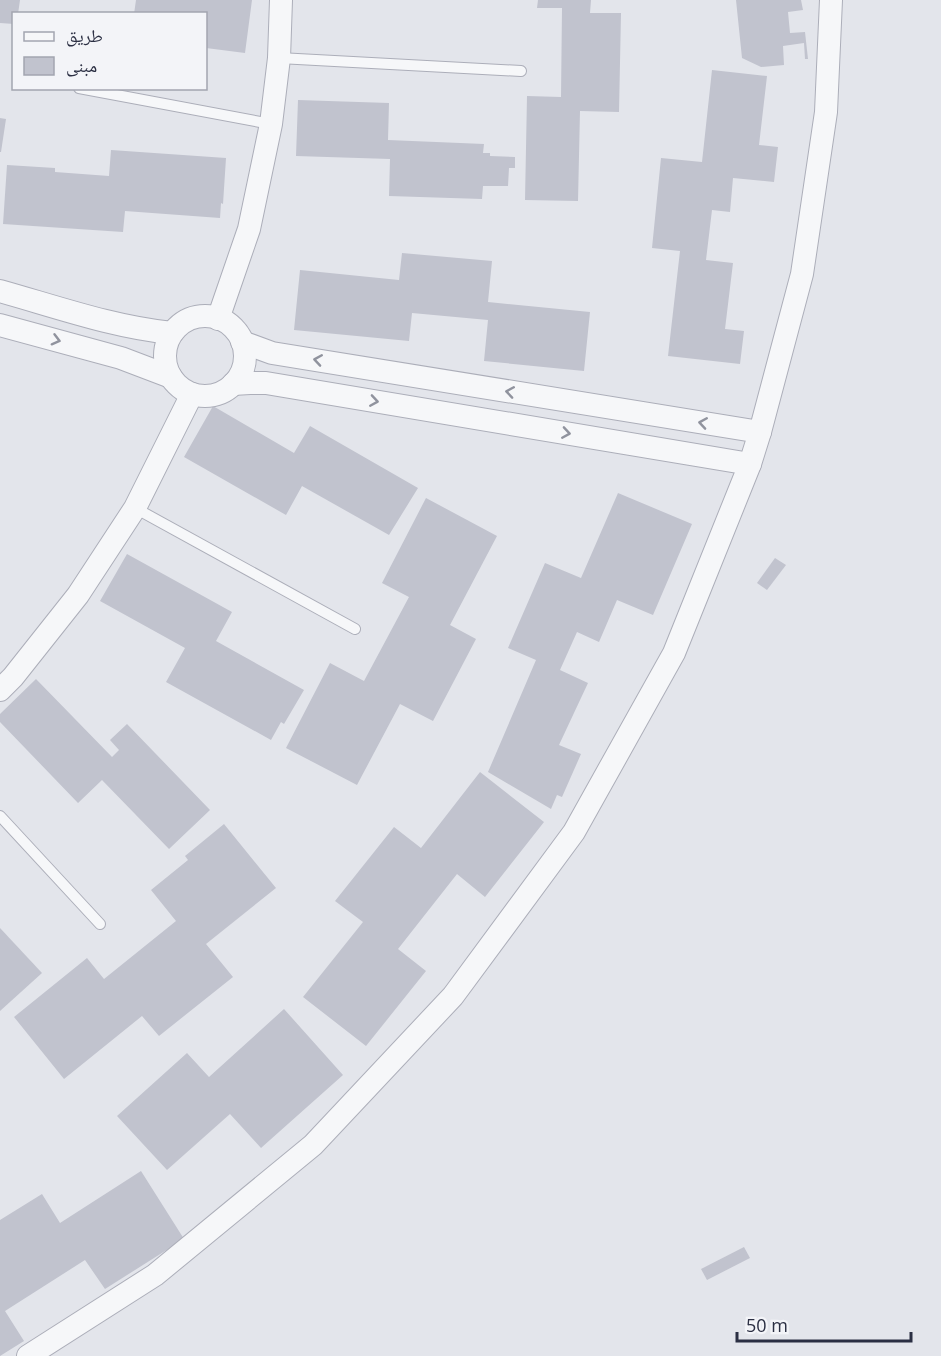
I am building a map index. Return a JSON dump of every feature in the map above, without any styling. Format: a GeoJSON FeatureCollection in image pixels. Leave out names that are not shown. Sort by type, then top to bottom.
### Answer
{"type":"FeatureCollection","features":[{"type":"Feature","properties":{"kind":"street"},"geometry":{"type":"LineString","coordinates":[[218,319],[249,230],[272,124],[279,58],[281,0]]}},
{"type":"Feature","properties":{"kind":"street"},"geometry":{"type":"LineString","coordinates":[[28,1356],[155,1275],[313,1145],[453,996],[574,831],[674,653],[750,464],[760,432],[802,274],[826,112],[831,0]]}},
{"type":"Feature","properties":{"kind":"street"},"geometry":{"type":"LineString","coordinates":[[0,291],[110,323],[172,333]]}},
{"type":"Feature","properties":{"kind":"street"},"geometry":{"type":"LineString","coordinates":[[210,317],[218,319],[233,328],[242,342],[243,369],[233,384],[224,391],[214,395],[192,394],[183,390],[171,377],[165,359],[166,350],[172,333],[185,322],[210,317]]}},
{"type":"Feature","properties":{"kind":"street"},"geometry":{"type":"LineString","coordinates":[[0,325],[121,358],[171,377]]}},
{"type":"Feature","properties":{"kind":"street"},"geometry":{"type":"LineString","coordinates":[[242,342],[272,353],[760,432]]}},
{"type":"Feature","properties":{"kind":"street"},"geometry":{"type":"LineString","coordinates":[[233,384],[266,383],[750,464]]}},
{"type":"Feature","properties":{"kind":"street"},"geometry":{"type":"LineString","coordinates":[[0,690],[78,595],[135,508],[192,394]]}},
{"type":"Feature","properties":{"kind":"lane"},"geometry":{"type":"LineString","coordinates":[[279,58],[521,71]]}},
{"type":"Feature","properties":{"kind":"lane"},"geometry":{"type":"LineString","coordinates":[[91,90],[272,124]]}},
{"type":"Feature","properties":{"kind":"lane"},"geometry":{"type":"LineString","coordinates":[[135,508],[355,629]]}},
{"type":"Feature","properties":{"kind":"lane"},"geometry":{"type":"LineString","coordinates":[[0,816],[100,924]]}},
{"type":"Feature","properties":{"kind":"building"},"geometry":{"type":"Polygon","coordinates":[[[0,0],[20,0],[18,12],[12,12],[12,24],[0,23],[0,0]]]}},
{"type":"Feature","properties":{"kind":"building"},"geometry":{"type":"Polygon","coordinates":[[[136,0],[252,0],[245,53],[207,48],[207,12],[134,12],[136,0]]]}},
{"type":"Feature","properties":{"kind":"building"},"geometry":{"type":"Polygon","coordinates":[[[538,0],[591,0],[590,13],[621,13],[619,112],[580,111],[578,201],[525,200],[527,96],[561,97],[562,8],[537,8],[538,0]]]}},
{"type":"Feature","properties":{"kind":"building"},"geometry":{"type":"Polygon","coordinates":[[[736,0],[801,0],[803,10],[788,12],[790,33],[805,32],[808,59],[805,59],[804,43],[783,46],[784,65],[761,67],[742,58],[736,0]]]}},
{"type":"Feature","properties":{"kind":"building"},"geometry":{"type":"Polygon","coordinates":[[[712,70],[767,76],[759,145],[778,147],[774,182],[733,178],[730,212],[712,210],[706,260],[733,263],[725,329],[744,331],[740,364],[668,356],[680,251],[652,248],[661,158],[702,162],[712,70]]]}},
{"type":"Feature","properties":{"kind":"building"},"geometry":{"type":"Polygon","coordinates":[[[298,100],[389,103],[388,140],[484,144],[483,153],[490,153],[490,156],[515,157],[515,168],[509,168],[508,186],[483,186],[482,199],[389,196],[390,159],[296,156],[298,100]]]}},
{"type":"Feature","properties":{"kind":"building"},"geometry":{"type":"Polygon","coordinates":[[[0,118],[6,119],[1,152],[0,152],[0,118]]]}},
{"type":"Feature","properties":{"kind":"building"},"geometry":{"type":"Polygon","coordinates":[[[111,150],[226,158],[220,218],[125,211],[123,232],[3,224],[7,165],[55,168],[55,172],[109,176],[111,150]]]}},
{"type":"Feature","properties":{"kind":"building"},"geometry":{"type":"Polygon","coordinates":[[[402,253],[492,261],[488,302],[590,312],[584,371],[484,361],[488,320],[412,313],[409,341],[294,330],[300,270],[399,280],[402,253]]]}},
{"type":"Feature","properties":{"kind":"building"},"geometry":{"type":"Polygon","coordinates":[[[213,406],[294,453],[310,426],[418,488],[389,535],[302,486],[286,515],[184,457],[213,406]]]}},
{"type":"Feature","properties":{"kind":"building"},"geometry":{"type":"Polygon","coordinates":[[[618,493],[692,524],[653,615],[617,600],[599,642],[577,632],[560,670],[588,683],[559,745],[581,754],[562,797],[557,795],[551,809],[488,772],[536,660],[508,648],[545,563],[581,578],[618,493]]]}},
{"type":"Feature","properties":{"kind":"building"},"geometry":{"type":"Polygon","coordinates":[[[426,498],[497,536],[450,625],[476,639],[433,721],[400,704],[357,785],[286,748],[330,663],[364,681],[409,597],[382,583],[426,498]]]}},
{"type":"Feature","properties":{"kind":"building"},"geometry":{"type":"Polygon","coordinates":[[[127,554],[232,612],[216,641],[304,690],[284,724],[281,722],[271,740],[166,682],[185,648],[100,601],[127,554]]]}},
{"type":"Feature","properties":{"kind":"building"},"geometry":{"type":"Polygon","coordinates":[[[775,558],[786,565],[767,590],[757,583],[775,558]]]}},
{"type":"Feature","properties":{"kind":"building"},"geometry":{"type":"Polygon","coordinates":[[[36,679],[112,757],[119,750],[110,740],[127,724],[210,810],[169,849],[102,780],[78,803],[0,722],[0,714],[36,679]]]}},
{"type":"Feature","properties":{"kind":"building"},"geometry":{"type":"Polygon","coordinates":[[[480,772],[544,822],[485,897],[457,874],[398,949],[426,971],[366,1046],[303,997],[363,922],[335,901],[394,827],[421,848],[480,772]]]}},
{"type":"Feature","properties":{"kind":"building"},"geometry":{"type":"Polygon","coordinates":[[[224,824],[276,888],[206,944],[233,977],[159,1036],[142,1016],[64,1079],[14,1017],[87,958],[104,979],[176,921],[151,890],[188,860],[185,856],[224,824]]]}},
{"type":"Feature","properties":{"kind":"building"},"geometry":{"type":"Polygon","coordinates":[[[0,928],[42,973],[0,1011],[0,928]]]}},
{"type":"Feature","properties":{"kind":"building"},"geometry":{"type":"Polygon","coordinates":[[[284,1009],[343,1075],[261,1148],[230,1114],[167,1170],[117,1116],[187,1053],[209,1077],[284,1009]]]}},
{"type":"Feature","properties":{"kind":"building"},"geometry":{"type":"Polygon","coordinates":[[[141,1171],[184,1239],[105,1289],[85,1260],[5,1311],[24,1341],[0,1356],[0,1220],[42,1194],[60,1223],[141,1171]]]}},
{"type":"Feature","properties":{"kind":"building"},"geometry":{"type":"Polygon","coordinates":[[[744,1247],[750,1258],[707,1280],[701,1269],[744,1247]]]}}]}
